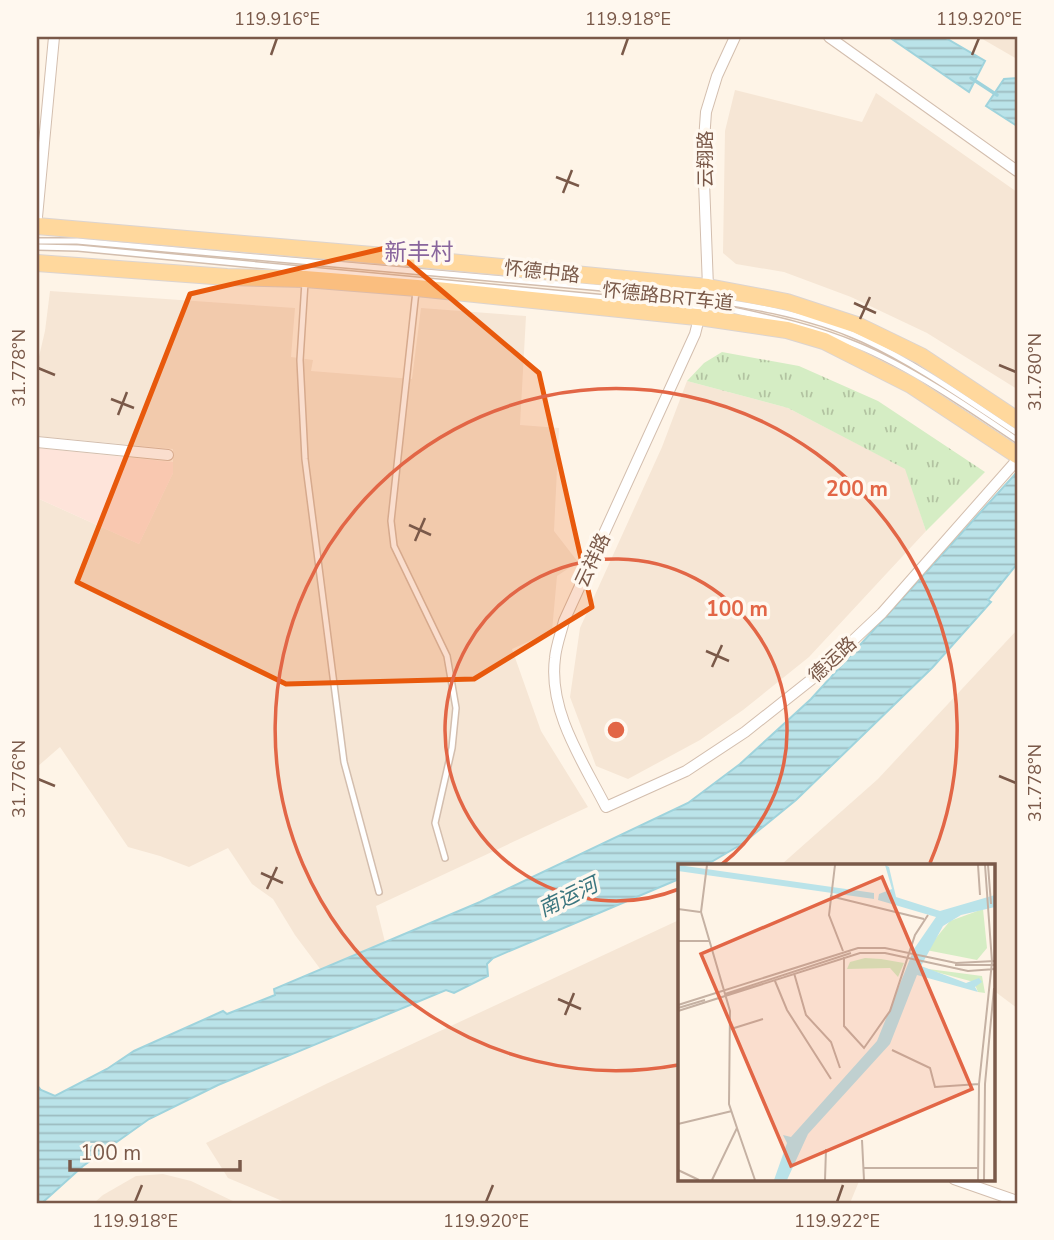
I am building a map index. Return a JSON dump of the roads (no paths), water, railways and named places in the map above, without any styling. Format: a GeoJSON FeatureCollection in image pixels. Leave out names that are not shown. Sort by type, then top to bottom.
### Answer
{"type":"FeatureCollection","features":[{"type":"Feature","properties":{"kind":"main road","name":"怀德中路"},"geometry":{"type":"LineString","coordinates":[[37,226],[406,257],[708,287],[787,302],[857,325],[921,356],[1017,420]]}},
{"type":"Feature","properties":{"kind":"main road","name":"怀德中路"},"geometry":{"type":"LineString","coordinates":[[37,263],[416,288],[699,317],[787,330],[824,341],[911,385],[1015,446]]}},
{"type":"Feature","properties":{"kind":"street"},"geometry":{"type":"LineString","coordinates":[[37,217],[54,37]]}},
{"type":"Feature","properties":{"kind":"street","name":"云翔路"},"geometry":{"type":"LineString","coordinates":[[708,287],[704,155],[706,112],[716,76],[735,37]]}},
{"type":"Feature","properties":{"kind":"street"},"geometry":{"type":"LineString","coordinates":[[829,37],[1017,172]]}},
{"type":"Feature","properties":{"kind":"street","name":"云祥路"},"geometry":{"type":"LineString","coordinates":[[606,807],[576,749],[556,702],[554,659],[564,621],[689,346],[699,317]]}},
{"type":"Feature","properties":{"kind":"street"},"geometry":{"type":"LineString","coordinates":[[37,442],[168,455]]}},
{"type":"Feature","properties":{"kind":"street","name":"德运路"},"geometry":{"type":"LineString","coordinates":[[606,807],[687,771],[745,732],[812,679],[882,613],[1015,446]]}},
{"type":"Feature","properties":{"kind":"street"},"geometry":{"type":"LineString","coordinates":[[957,1180],[1017,1201]]}},
{"type":"Feature","properties":{"kind":"lane","name":"怀德路BRT车道"},"geometry":{"type":"LineString","coordinates":[[37,241],[77,241],[145,247],[671,295],[757,306],[861,338],[914,365],[1015,446]]}},
{"type":"Feature","properties":{"kind":"lane","name":"怀德路BRT车道"},"geometry":{"type":"LineString","coordinates":[[37,247],[92,249],[732,310],[804,326],[858,345],[909,372],[1015,446]]}},
{"type":"Feature","properties":{"kind":"lane"},"geometry":{"type":"LineString","coordinates":[[305,279],[300,360],[305,459],[344,762],[379,892]]}},
{"type":"Feature","properties":{"kind":"lane"},"geometry":{"type":"LineString","coordinates":[[416,288],[391,521],[394,546],[447,656],[456,708],[452,748],[435,823],[445,858]]}},
{"type":"Feature","properties":{"kind":"water"},"geometry":{"type":"Polygon","coordinates":[[[889,37],[944,37],[985,61],[969,92],[889,37]]]}},
{"type":"Feature","properties":{"kind":"water"},"geometry":{"type":"Polygon","coordinates":[[[1017,78],[1017,126],[986,106],[1004,79],[1017,78]]]}},
{"type":"Feature","properties":{"kind":"water","name":"南运河"},"geometry":{"type":"Polygon","coordinates":[[[1017,472],[1017,564],[988,600],[991,602],[932,668],[796,800],[742,844],[708,864],[678,864],[678,879],[493,958],[487,964],[488,976],[454,993],[446,990],[218,1085],[149,1119],[83,1166],[42,1203],[37,1203],[37,1085],[41,1090],[55,1096],[107,1069],[134,1051],[223,1011],[227,1014],[275,995],[274,989],[480,902],[688,803],[740,764],[811,699],[1017,472]]]}},
{"type":"Feature","properties":{"kind":"waterway"},"geometry":{"type":"LineString","coordinates":[[971,78],[997,95]]}},
{"type":"Feature","properties":{"kind":"district","name":"新丰村"},"geometry":{"type":"Point","coordinates":[419,252]}}]}
